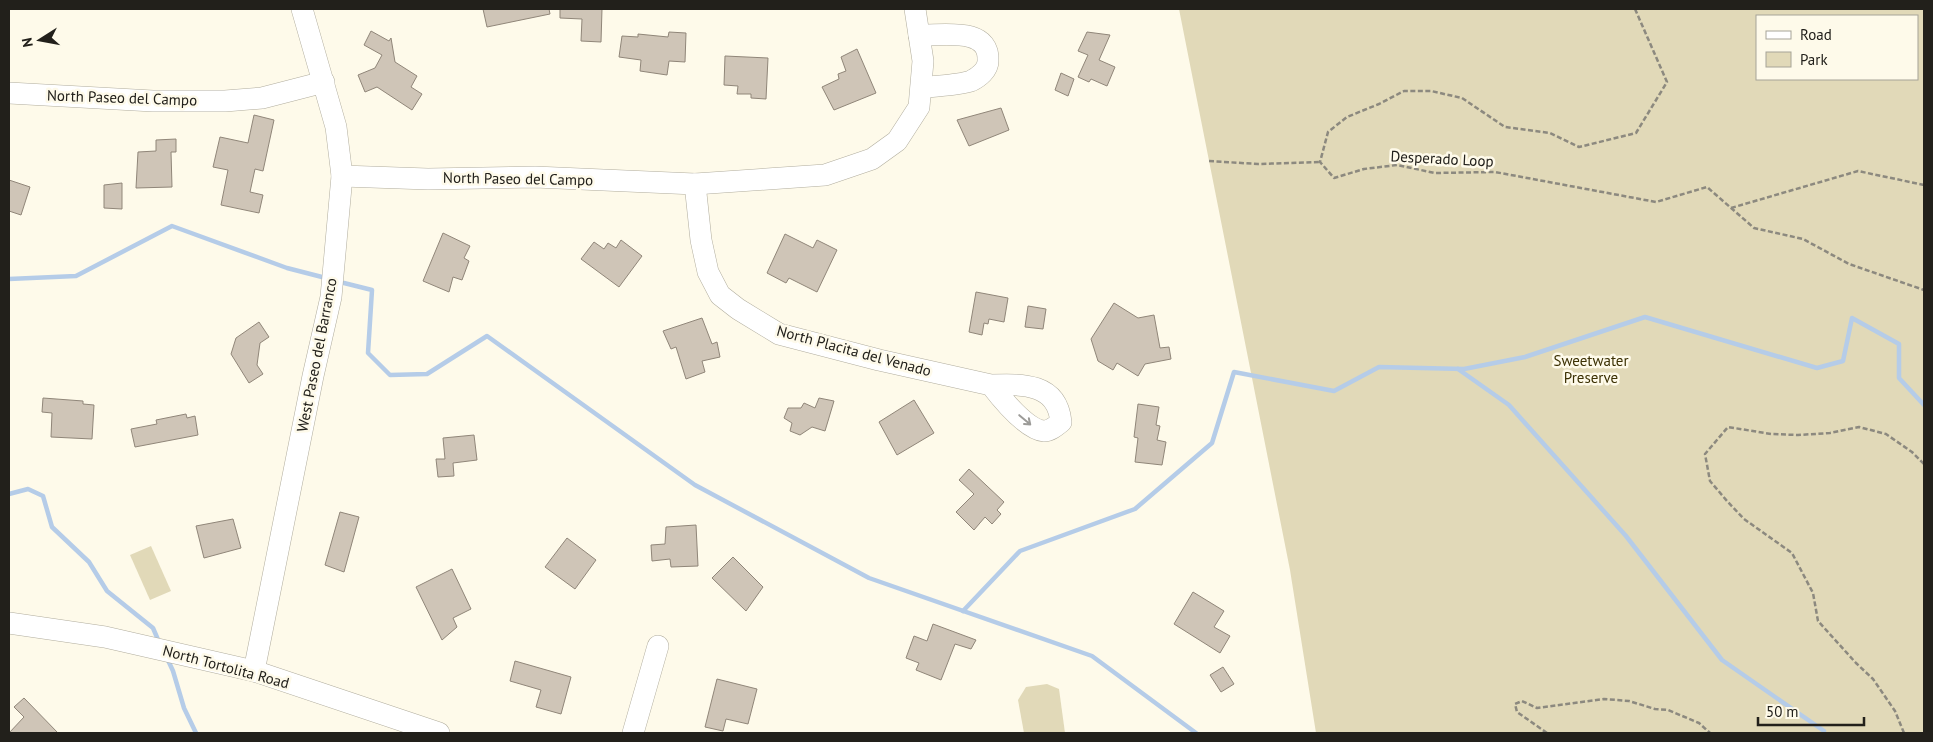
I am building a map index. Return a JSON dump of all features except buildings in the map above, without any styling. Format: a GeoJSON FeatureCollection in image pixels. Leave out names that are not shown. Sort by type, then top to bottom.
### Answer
{"type":"FeatureCollection","features":[{"type":"Feature","properties":{"kind":"street","name":"West Paseo del Barranco"},"geometry":{"type":"LineString","coordinates":[[254,671],[313,376],[331,297],[342,176],[336,127],[302,9]]}},
{"type":"Feature","properties":{"kind":"street","name":"North Paseo del Campo"},"geometry":{"type":"LineString","coordinates":[[342,176],[428,178],[535,177],[695,184],[826,175],[872,158],[898,141],[919,107],[923,61],[915,9]]}},
{"type":"Feature","properties":{"kind":"street"},"geometry":{"type":"LineString","coordinates":[[919,35],[968,36],[982,41],[987,50],[988,63],[985,72],[971,81],[921,88]]}},
{"type":"Feature","properties":{"kind":"street","name":"North Paseo del Campo"},"geometry":{"type":"LineString","coordinates":[[9,93],[153,101],[224,101],[262,98],[324,82]]}},
{"type":"Feature","properties":{"kind":"street","name":"North Placita del Venado"},"geometry":{"type":"LineString","coordinates":[[695,184],[700,240],[708,272],[720,295],[738,309],[779,334],[879,360],[991,385]]}},
{"type":"Feature","properties":{"kind":"street","name":"North Tortolita Road"},"geometry":{"type":"LineString","coordinates":[[9,623],[105,637],[254,671],[439,733]]}},
{"type":"Feature","properties":{"kind":"street"},"geometry":{"type":"LineString","coordinates":[[633,733],[658,646]]}},
{"type":"Feature","properties":{"kind":"path"},"geometry":{"type":"LineString","coordinates":[[1209,160],[1258,164],[1320,162],[1328,132],[1346,117],[1379,104],[1404,91],[1431,91],[1462,98],[1505,127],[1550,133],[1579,146],[1636,133],[1667,82],[1635,9]]}},
{"type":"Feature","properties":{"kind":"path","name":"Desperado Loop"},"geometry":{"type":"LineString","coordinates":[[1320,162],[1334,178],[1364,169],[1396,165],[1435,173],[1495,172],[1656,202],[1707,187],[1754,228],[1804,239],[1849,264],[1924,290]]}},
{"type":"Feature","properties":{"kind":"path"},"geometry":{"type":"LineString","coordinates":[[1731,208],[1858,171],[1924,184]]}},
{"type":"Feature","properties":{"kind":"path"},"geometry":{"type":"LineString","coordinates":[[1904,733],[1895,711],[1873,679],[1818,621],[1813,593],[1792,553],[1744,519],[1727,501],[1710,481],[1705,454],[1728,427],[1771,434],[1798,435],[1830,433],[1859,427],[1886,434],[1912,452],[1924,464]]}},
{"type":"Feature","properties":{"kind":"path"},"geometry":{"type":"LineString","coordinates":[[1547,733],[1517,712],[1515,704],[1522,701],[1537,708],[1604,699],[1628,701],[1668,710],[1699,724],[1710,733]]}},
{"type":"Feature","properties":{"kind":"green space","name":"Sweetwater Preserve"},"geometry":{"type":"Polygon","coordinates":[[[1179,9],[1924,9],[1924,733],[1316,733],[1290,570],[1179,9]]]}},
{"type":"Feature","properties":{"kind":"green space"},"geometry":{"type":"Polygon","coordinates":[[[151,546],[171,591],[150,600],[130,555],[151,546]]]}},
{"type":"Feature","properties":{"kind":"green space"},"geometry":{"type":"Polygon","coordinates":[[[1047,684],[1059,689],[1065,733],[1024,733],[1018,700],[1026,687],[1047,684]]]}},
{"type":"Feature","properties":{"kind":"waterway"},"geometry":{"type":"LineString","coordinates":[[9,279],[76,276],[172,226],[287,268],[322,277]]}},
{"type":"Feature","properties":{"kind":"waterway"},"geometry":{"type":"LineString","coordinates":[[344,283],[372,290],[368,353],[390,375],[427,374],[487,336],[695,485],[869,578],[1092,656],[1196,733]]}},
{"type":"Feature","properties":{"kind":"waterway"},"geometry":{"type":"LineString","coordinates":[[963,611],[1020,551],[1135,509],[1212,443],[1234,372],[1334,391],[1379,367],[1464,369],[1525,357],[1645,317],[1817,368],[1843,361],[1852,318],[1899,344],[1899,378],[1924,405]]}},
{"type":"Feature","properties":{"kind":"waterway"},"geometry":{"type":"LineString","coordinates":[[1458,369],[1509,405],[1626,536],[1722,660],[1824,731]]}},
{"type":"Feature","properties":{"kind":"waterway"},"geometry":{"type":"LineString","coordinates":[[9,494],[28,489],[43,496],[52,527],[89,562],[107,591],[153,628],[159,642]]}},
{"type":"Feature","properties":{"kind":"waterway"},"geometry":{"type":"LineString","coordinates":[[167,658],[184,708],[196,733]]}}]}
